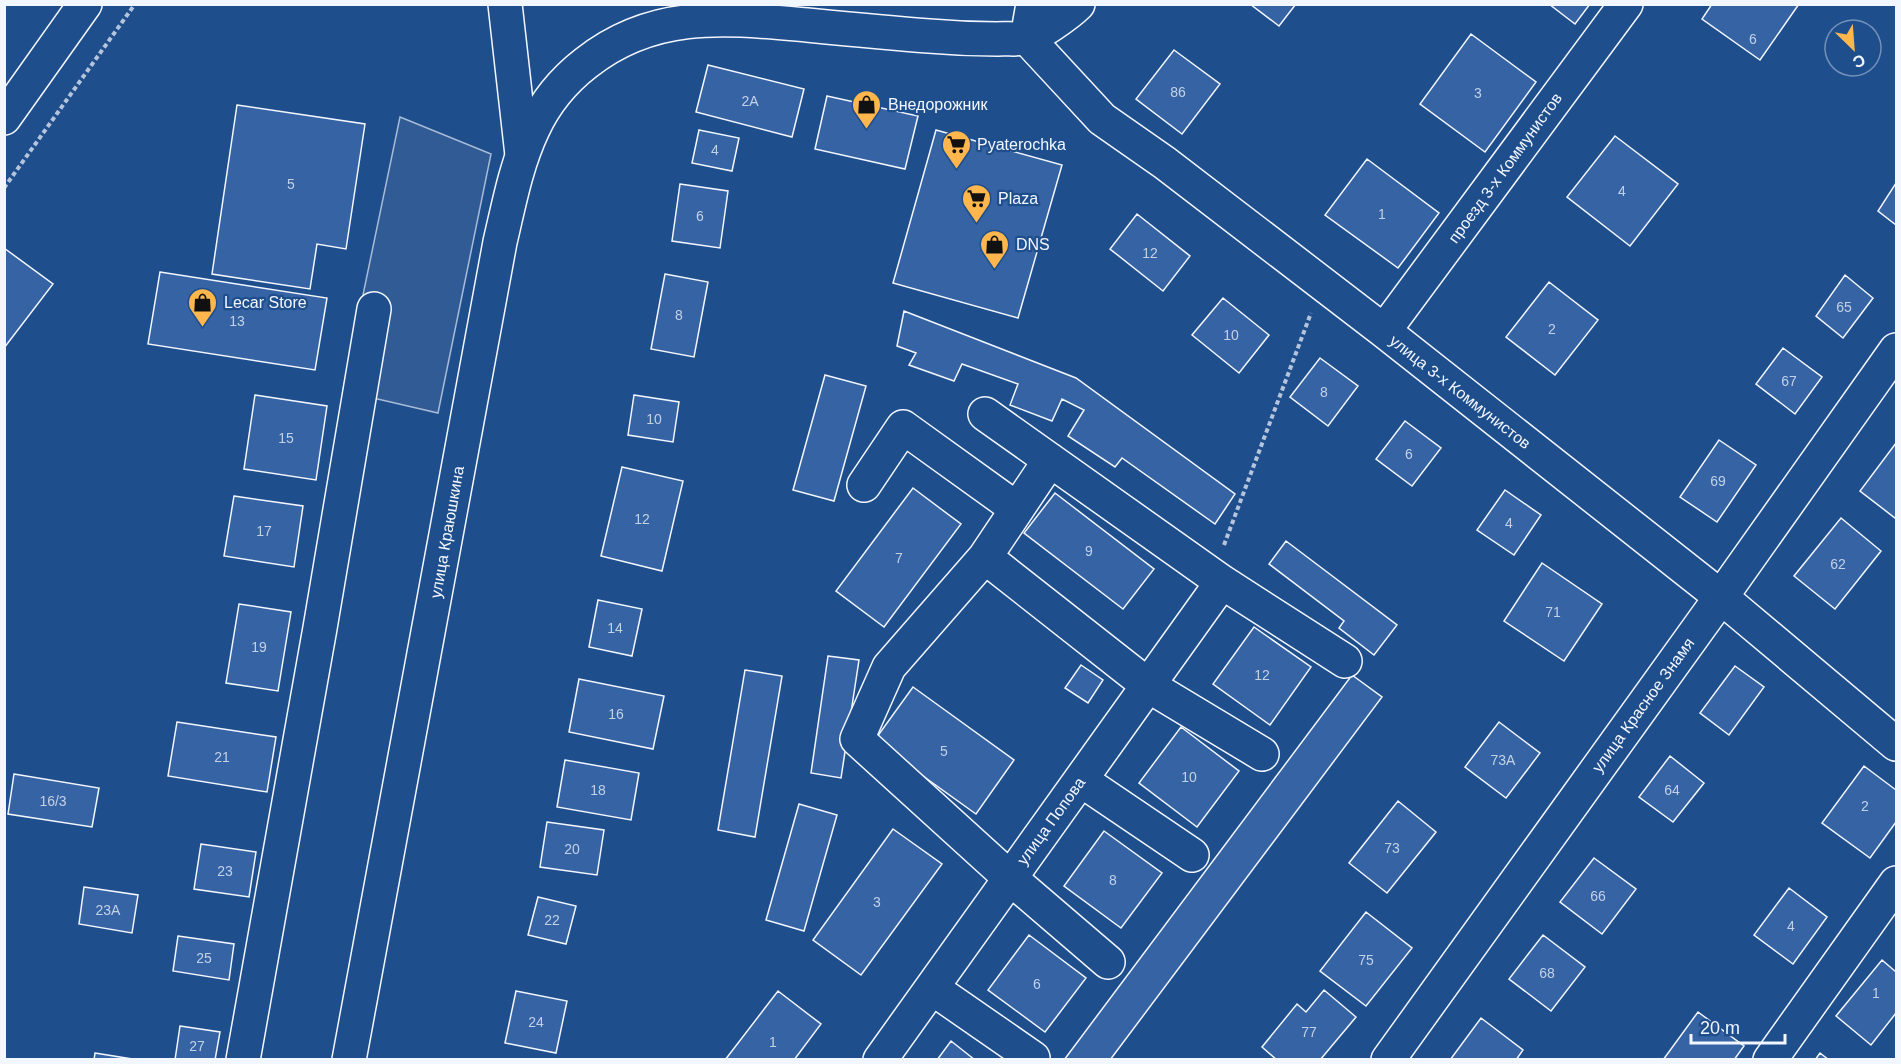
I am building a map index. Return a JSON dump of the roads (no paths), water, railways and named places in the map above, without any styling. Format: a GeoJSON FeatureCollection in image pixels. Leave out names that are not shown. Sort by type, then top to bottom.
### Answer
{"type":"FeatureCollection","features":[{"type":"Feature","properties":{"kind":"street"},"geometry":{"type":"LineString","coordinates":[[4,118],[84,4]]}},
{"type":"Feature","properties":{"kind":"street","name":"улица Краюшкина"},"geometry":{"type":"LineString","coordinates":[[349,1059],[498,254],[522,155],[505,4]]}},
{"type":"Feature","properties":{"kind":"street"},"geometry":{"type":"LineString","coordinates":[[1020,4],[1027,38]]}},
{"type":"Feature","properties":{"kind":"street"},"geometry":{"type":"LineString","coordinates":[[1027,38],[1033,4]]}},
{"type":"Feature","properties":{"kind":"street"},"geometry":{"type":"LineString","coordinates":[[522,155],[544,110],[569,76],[597,54],[646,29],[671,23],[748,20],[960,39],[1027,38],[1069,13],[1078,4]]}},
{"type":"Feature","properties":{"kind":"street","name":"проезд 3-х Коммунистов"},"geometry":{"type":"LineString","coordinates":[[1384,332],[1626,4]]}},
{"type":"Feature","properties":{"kind":"street","name":"улица 3-х Коммунистов"},"geometry":{"type":"LineString","coordinates":[[1027,38],[1102,119],[1165,163],[1322,284],[1721,597],[1896,744]]}},
{"type":"Feature","properties":{"kind":"street"},"geometry":{"type":"LineString","coordinates":[[243,1059],[374,309]]}},
{"type":"Feature","properties":{"kind":"street","name":"улица Красное Знамя"},"geometry":{"type":"LineString","coordinates":[[1388,1059],[1896,350]]}},
{"type":"Feature","properties":{"kind":"street"},"geometry":{"type":"LineString","coordinates":[[985,414],[1222,582],[1344,661]]}},
{"type":"Feature","properties":{"kind":"street"},"geometry":{"type":"LineString","coordinates":[[864,485],[903,427],[1017,509]]}},
{"type":"Feature","properties":{"kind":"street"},"geometry":{"type":"LineString","coordinates":[[1050,460],[985,557],[889,667],[857,739],[1010,878],[1108,962]]}},
{"type":"Feature","properties":{"kind":"street"},"geometry":{"type":"LineString","coordinates":[[985,557],[1149,686],[1262,754]]}},
{"type":"Feature","properties":{"kind":"street","name":"улица Попова"},"geometry":{"type":"LineString","coordinates":[[880,1059],[1222,582]]}},
{"type":"Feature","properties":{"kind":"street"},"geometry":{"type":"LineString","coordinates":[[1081,780],[1192,855]]}},
{"type":"Feature","properties":{"kind":"street"},"geometry":{"type":"LineString","coordinates":[[1770,1059],[1896,883]]}},
{"type":"Feature","properties":{"kind":"street"},"geometry":{"type":"LineString","coordinates":[[932,988],[1033,1058]]}},
{"type":"Feature","properties":{"kind":"place","name":"Внедорожник"},"geometry":{"type":"Point","coordinates":[867,130]}},
{"type":"Feature","properties":{"kind":"place","name":"Pyaterochka"},"geometry":{"type":"Point","coordinates":[956,170]}},
{"type":"Feature","properties":{"kind":"place","name":"Plaza"},"geometry":{"type":"Point","coordinates":[977,224]}},
{"type":"Feature","properties":{"kind":"place","name":"DNS"},"geometry":{"type":"Point","coordinates":[995,270]}},
{"type":"Feature","properties":{"kind":"place","name":"Lecar Store"},"geometry":{"type":"Point","coordinates":[203,328]}}]}
